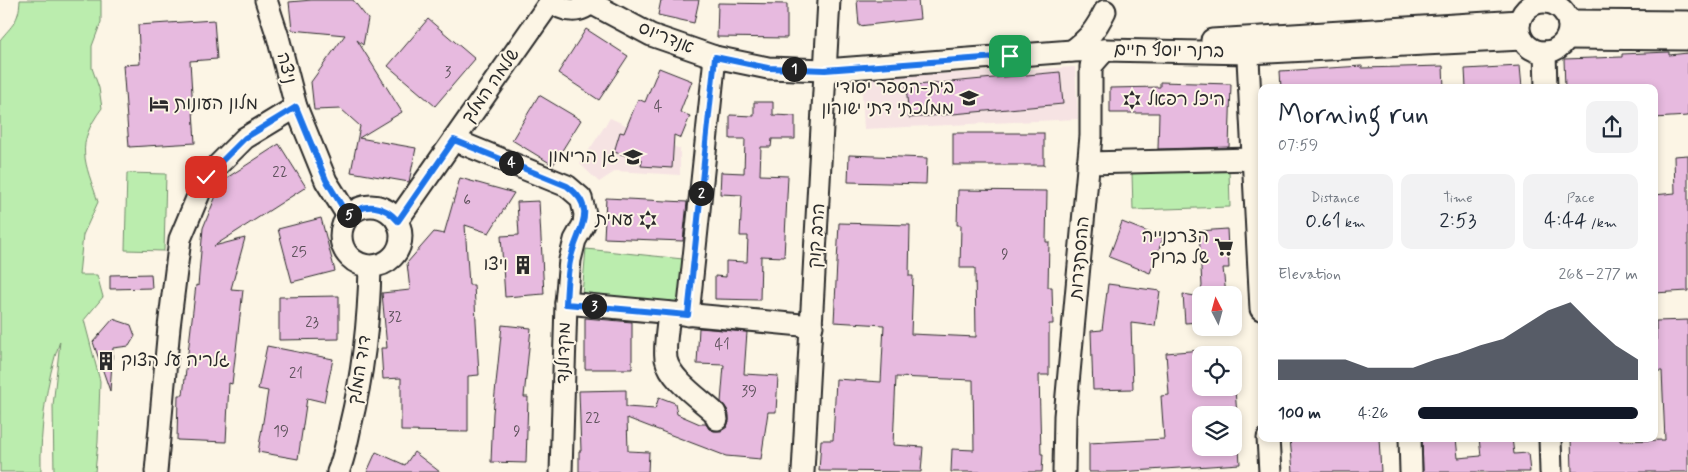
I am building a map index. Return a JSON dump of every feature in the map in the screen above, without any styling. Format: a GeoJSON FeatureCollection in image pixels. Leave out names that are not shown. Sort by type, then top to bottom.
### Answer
{"type":"FeatureCollection","features":[{"type":"Feature","properties":{"kind":"street","name":"ניצה"},"geometry":{"type":"LineString","coordinates":[[266,0],[278,37],[296,107],[326,180],[348,216]]}},
{"type":"Feature","properties":{"kind":"street"},"geometry":{"type":"LineString","coordinates":[[551,0],[559,7],[568,10],[584,8],[592,2]]}},
{"type":"Feature","properties":{"kind":"street","name":"שלמה המלך"},"geometry":{"type":"LineString","coordinates":[[398,221],[551,0]]}},
{"type":"Feature","properties":{"kind":"street","name":"הרב קוק"},"geometry":{"type":"LineString","coordinates":[[803,472],[830,0]]}},
{"type":"Feature","properties":{"kind":"street"},"geometry":{"type":"LineString","coordinates":[[1543,1],[1551,3],[1565,13],[1567,30],[1558,48],[1545,52],[1532,49],[1521,30],[1523,14],[1528,8],[1543,1]]}},
{"type":"Feature","properties":{"kind":"street","name":"אנדריוס"},"geometry":{"type":"LineString","coordinates":[[592,2],[651,34],[715,57],[768,68],[825,70],[1105,50]]}},
{"type":"Feature","properties":{"kind":"street"},"geometry":{"type":"LineString","coordinates":[[1105,6],[1105,50]]}},
{"type":"Feature","properties":{"kind":"street"},"geometry":{"type":"LineString","coordinates":[[1072,51],[1096,29],[1105,6]]}},
{"type":"Feature","properties":{"kind":"street"},"geometry":{"type":"LineString","coordinates":[[1567,30],[1688,22]]}},
{"type":"Feature","properties":{"kind":"street","name":"ברנר יוסף חיים"},"geometry":{"type":"LineString","coordinates":[[1105,50],[1247,45],[1521,30]]}},
{"type":"Feature","properties":{"kind":"street"},"geometry":{"type":"LineString","coordinates":[[1567,30],[1688,39]]}},
{"type":"Feature","properties":{"kind":"street"},"geometry":{"type":"LineString","coordinates":[[1247,45],[1258,253]]}},
{"type":"Feature","properties":{"kind":"street","name":"ההסתדרות"},"geometry":{"type":"LineString","coordinates":[[1064,472],[1065,416],[1091,136],[1090,66],[1105,50]]}},
{"type":"Feature","properties":{"kind":"street"},"geometry":{"type":"LineString","coordinates":[[1545,52],[1546,84]]}},
{"type":"Feature","properties":{"kind":"street"},"geometry":{"type":"LineString","coordinates":[[715,57],[678,314],[666,358],[668,368],[674,376],[717,418]]}},
{"type":"Feature","properties":{"kind":"street"},"geometry":{"type":"LineString","coordinates":[[156,472],[169,327],[180,239],[206,177],[245,138],[296,107]]}},
{"type":"Feature","properties":{"kind":"street","name":"מקדולנד"},"geometry":{"type":"LineString","coordinates":[[454,140],[567,186],[581,198],[584,206],[584,224],[575,240],[570,260],[566,304],[561,472]]}},
{"type":"Feature","properties":{"kind":"street"},"geometry":{"type":"LineString","coordinates":[[1088,164],[1253,160]]}},
{"type":"Feature","properties":{"kind":"street"},"geometry":{"type":"LineString","coordinates":[[364,206],[383,208],[398,221],[401,230],[401,240],[398,250],[392,258],[383,264],[370,267],[354,262],[346,254],[340,235],[342,225],[355,210],[364,206]]}},
{"type":"Feature","properties":{"kind":"street","name":"דוד המלך"},"geometry":{"type":"LineString","coordinates":[[338,472],[364,363],[369,308],[370,267]]}},
{"type":"Feature","properties":{"kind":"street"},"geometry":{"type":"LineString","coordinates":[[566,304],[812,326]]}},
{"type":"Feature","properties":{"kind":"street"},"geometry":{"type":"LineString","coordinates":[[1268,442],[1270,472]]}},
{"type":"Feature","properties":{"kind":"street"},"geometry":{"type":"LineString","coordinates":[[1410,442],[1411,472]]}},
{"type":"Feature","properties":{"kind":"street"},"geometry":{"type":"LineString","coordinates":[[1550,442],[1551,472]]}},
{"type":"Feature","properties":{"kind":"shaded area","name":"בית-הספר יסודי ממלכתי דתי ישורון"},"geometry":{"type":"Polygon","coordinates":[[[1075,67],[1078,119],[864,129],[861,78],[1075,67]]]}},
{"type":"Feature","properties":{"kind":"shaded area","name":"גן הרימון"},"geometry":{"type":"Polygon","coordinates":[[[610,118],[680,149],[680,175],[616,171],[599,182],[580,164],[610,118]]]}},
{"type":"Feature","properties":{"kind":"green space"},"geometry":{"type":"Polygon","coordinates":[[[20,0],[101,0],[101,22],[92,46],[92,68],[99,88],[102,108],[93,121],[85,144],[86,164],[98,202],[83,235],[79,275],[97,275],[103,297],[84,320],[100,381],[95,472],[54,472],[53,406],[60,341],[51,372],[45,405],[41,472],[0,472],[0,40],[16,18],[20,0]]]}},
{"type":"Feature","properties":{"kind":"green space"},"geometry":{"type":"Polygon","coordinates":[[[1229,170],[1230,207],[1133,210],[1132,173],[1229,170]]]}},
{"type":"Feature","properties":{"kind":"green space"},"geometry":{"type":"Polygon","coordinates":[[[127,173],[166,174],[164,251],[125,250],[127,173]]]}},
{"type":"Feature","properties":{"kind":"green space"},"geometry":{"type":"Polygon","coordinates":[[[586,249],[683,259],[679,303],[582,294],[586,249]]]}},
{"type":"Feature","properties":{"kind":"building"},"geometry":{"type":"Polygon","coordinates":[[[353,0],[368,19],[363,45],[357,40],[402,112],[359,138],[416,148],[409,182],[351,172],[360,126],[341,109],[314,110],[311,82],[345,35],[292,30],[289,2],[353,0]]]}},
{"type":"Feature","properties":{"kind":"building"},"geometry":{"type":"Polygon","coordinates":[[[661,0],[699,0],[694,23],[658,15],[661,0]]]}},
{"type":"Feature","properties":{"kind":"building"},"geometry":{"type":"Polygon","coordinates":[[[857,0],[918,0],[920,19],[859,26],[857,0]]]}},
{"type":"Feature","properties":{"kind":"building"},"geometry":{"type":"Polygon","coordinates":[[[718,3],[787,4],[787,38],[717,37],[718,3]]]}},
{"type":"Feature","properties":{"kind":"building"},"geometry":{"type":"Polygon","coordinates":[[[428,19],[475,59],[435,106],[388,66],[428,19]]]}},
{"type":"Feature","properties":{"kind":"building","name":"מלון העונות"},"geometry":{"type":"Polygon","coordinates":[[[214,20],[217,59],[190,61],[195,143],[129,147],[123,65],[140,64],[138,25],[214,20]]]}},
{"type":"Feature","properties":{"kind":"building"},"geometry":{"type":"Polygon","coordinates":[[[586,29],[628,56],[599,100],[558,73],[586,29]]]}},
{"type":"Feature","properties":{"kind":"building"},"geometry":{"type":"Polygon","coordinates":[[[1669,52],[1669,55],[1688,53],[1688,116],[1658,118],[1658,84],[1565,84],[1564,59],[1622,57],[1622,54],[1669,52]]]}},
{"type":"Feature","properties":{"kind":"building"},"geometry":{"type":"Polygon","coordinates":[[[1362,66],[1362,68],[1443,66],[1444,84],[1281,84],[1280,71],[1362,66]]]}},
{"type":"Feature","properties":{"kind":"building"},"geometry":{"type":"Polygon","coordinates":[[[1520,66],[1522,84],[1466,84],[1465,69],[1520,66]]]}},
{"type":"Feature","properties":{"kind":"building"},"geometry":{"type":"Polygon","coordinates":[[[659,68],[692,81],[680,112],[690,116],[681,138],[674,135],[672,168],[641,166],[642,160],[614,152],[620,132],[624,133],[638,99],[645,102],[659,68]]]}},
{"type":"Feature","properties":{"kind":"building"},"geometry":{"type":"Polygon","coordinates":[[[1060,72],[1063,104],[909,118],[906,86],[1060,72]]]}},
{"type":"Feature","properties":{"kind":"building"},"geometry":{"type":"Polygon","coordinates":[[[1160,82],[1231,84],[1229,147],[1158,149],[1159,113],[1110,113],[1110,88],[1160,87],[1160,82]]]}},
{"type":"Feature","properties":{"kind":"building"},"geometry":{"type":"Polygon","coordinates":[[[539,95],[581,120],[553,165],[512,140],[539,95]]]}},
{"type":"Feature","properties":{"kind":"building"},"geometry":{"type":"Polygon","coordinates":[[[754,102],[773,102],[773,115],[795,116],[795,139],[772,139],[771,147],[761,147],[760,175],[788,176],[784,257],[761,256],[760,300],[715,299],[715,276],[726,277],[726,261],[747,262],[748,236],[740,236],[742,195],[720,194],[721,172],[744,173],[745,139],[730,139],[730,115],[754,116],[754,102]]]}},
{"type":"Feature","properties":{"kind":"building"},"geometry":{"type":"Polygon","coordinates":[[[953,133],[1044,133],[1044,165],[953,165],[953,133]]]}},
{"type":"Feature","properties":{"kind":"building"},"geometry":{"type":"Polygon","coordinates":[[[279,144],[306,187],[214,246],[245,238],[231,289],[243,290],[232,384],[229,383],[226,442],[177,440],[178,395],[183,395],[196,285],[198,286],[203,228],[222,181],[279,144]]]}},
{"type":"Feature","properties":{"kind":"building"},"geometry":{"type":"Polygon","coordinates":[[[849,155],[927,158],[926,184],[848,182],[849,155]]]}},
{"type":"Feature","properties":{"kind":"building"},"geometry":{"type":"Polygon","coordinates":[[[1688,155],[1688,291],[1658,293],[1658,195],[1675,193],[1674,156],[1688,155]]]}},
{"type":"Feature","properties":{"kind":"building"},"geometry":{"type":"Polygon","coordinates":[[[460,178],[514,193],[489,233],[465,225],[469,285],[474,285],[479,375],[468,376],[468,432],[401,431],[401,378],[383,379],[381,348],[387,348],[382,293],[410,290],[407,263],[434,232],[444,234],[460,178]]]}},
{"type":"Feature","properties":{"kind":"building"},"geometry":{"type":"Polygon","coordinates":[[[958,190],[1047,191],[1046,242],[1049,242],[1048,287],[1052,287],[1053,324],[1049,324],[1049,375],[1039,375],[1041,454],[1043,454],[1042,472],[951,472],[952,449],[974,450],[973,380],[896,377],[893,445],[923,447],[921,472],[819,471],[821,440],[833,440],[836,379],[881,382],[884,325],[834,322],[839,223],[910,225],[909,276],[913,276],[911,334],[976,337],[975,268],[960,268],[961,225],[957,225],[958,190]]]}},
{"type":"Feature","properties":{"kind":"building","name":"עמית"},"geometry":{"type":"Polygon","coordinates":[[[606,198],[687,202],[683,241],[604,238],[606,198]]]}},
{"type":"Feature","properties":{"kind":"building","name":"ויצו"},"geometry":{"type":"Polygon","coordinates":[[[539,201],[544,294],[505,297],[501,236],[519,235],[517,202],[539,201]]]}},
{"type":"Feature","properties":{"kind":"building"},"geometry":{"type":"Polygon","coordinates":[[[321,218],[335,271],[292,282],[278,229],[321,218]]]}},
{"type":"Feature","properties":{"kind":"building"},"geometry":{"type":"Polygon","coordinates":[[[1122,222],[1163,238],[1150,273],[1109,257],[1122,222]]]}},
{"type":"Feature","properties":{"kind":"building"},"geometry":{"type":"Polygon","coordinates":[[[1227,229],[1229,268],[1223,268],[1225,286],[1202,286],[1199,231],[1227,229]]]}},
{"type":"Feature","properties":{"kind":"building"},"geometry":{"type":"Polygon","coordinates":[[[151,274],[152,288],[110,289],[110,275],[151,274]]]}},
{"type":"Feature","properties":{"kind":"building"},"geometry":{"type":"Polygon","coordinates":[[[1108,284],[1160,291],[1155,326],[1131,323],[1133,389],[1093,390],[1091,331],[1102,330],[1108,284]]]}},
{"type":"Feature","properties":{"kind":"building"},"geometry":{"type":"Polygon","coordinates":[[[1183,294],[1192,296],[1192,323],[1185,323],[1183,294]]]}},
{"type":"Feature","properties":{"kind":"building"},"geometry":{"type":"Polygon","coordinates":[[[339,296],[339,339],[279,340],[279,297],[339,296]]]}},
{"type":"Feature","properties":{"kind":"building"},"geometry":{"type":"Polygon","coordinates":[[[585,318],[632,322],[632,369],[585,369],[585,318]]]}},
{"type":"Feature","properties":{"kind":"building","name":"גלריה על הצוק"},"geometry":{"type":"Polygon","coordinates":[[[113,319],[131,325],[135,336],[129,346],[113,348],[110,391],[93,342],[113,319]]]}},
{"type":"Feature","properties":{"kind":"building"},"geometry":{"type":"Polygon","coordinates":[[[1688,320],[1688,472],[1572,472],[1571,442],[1658,442],[1658,440],[1665,440],[1662,371],[1658,371],[1658,321],[1688,320]]]}},
{"type":"Feature","properties":{"kind":"building"},"geometry":{"type":"Polygon","coordinates":[[[502,325],[531,328],[524,397],[528,397],[526,463],[491,462],[493,413],[502,325]]]}},
{"type":"Feature","properties":{"kind":"building"},"geometry":{"type":"Polygon","coordinates":[[[699,328],[747,332],[744,374],[778,376],[776,412],[768,412],[761,459],[726,456],[627,418],[628,451],[649,452],[648,472],[579,472],[579,451],[581,451],[579,391],[626,390],[626,407],[655,409],[659,397],[675,403],[677,414],[700,424],[706,424],[709,429],[721,431],[727,427],[729,415],[721,402],[724,365],[697,364],[699,328]]]}},
{"type":"Feature","properties":{"kind":"building"},"geometry":{"type":"Polygon","coordinates":[[[267,346],[333,359],[324,402],[307,398],[298,459],[258,452],[268,391],[258,389],[267,346]]]}},
{"type":"Feature","properties":{"kind":"building"},"geometry":{"type":"Polygon","coordinates":[[[1192,351],[1192,396],[1235,396],[1236,406],[1192,406],[1192,456],[1240,456],[1240,464],[1119,472],[1089,472],[1089,443],[1164,439],[1161,396],[1169,395],[1166,353],[1192,351]]]}},
{"type":"Feature","properties":{"kind":"building"},"geometry":{"type":"Polygon","coordinates":[[[1290,442],[1379,442],[1381,472],[1293,472],[1290,442]]]}},
{"type":"Feature","properties":{"kind":"building"},"geometry":{"type":"Polygon","coordinates":[[[1422,442],[1456,442],[1458,458],[1481,456],[1479,442],[1512,442],[1514,454],[1528,453],[1530,472],[1423,472],[1422,442]]]}},
{"type":"Feature","properties":{"kind":"building"},"geometry":{"type":"Polygon","coordinates":[[[376,452],[405,465],[414,452],[440,472],[367,472],[376,452]]]}},
{"type":"Feature","properties":{"kind":"place","name":"בית-הספר יסודי ממלכתי דתי ישורון"},"geometry":{"type":"Point","coordinates":[969,98]}},
{"type":"Feature","properties":{"kind":"place","name":"היכל רפאל"},"geometry":{"type":"Point","coordinates":[1132,100]}},
{"type":"Feature","properties":{"kind":"place","name":"מלון העונות"},"geometry":{"type":"Point","coordinates":[159,104]}},
{"type":"Feature","properties":{"kind":"place","name":"גן הרימון"},"geometry":{"type":"Point","coordinates":[633,157]}},
{"type":"Feature","properties":{"kind":"place","name":"עמית"},"geometry":{"type":"Point","coordinates":[648,220]}},
{"type":"Feature","properties":{"kind":"place","name":"הצרכנייה של ברוך"},"geometry":{"type":"Point","coordinates":[1224,247]}},
{"type":"Feature","properties":{"kind":"place","name":"ויצו"},"geometry":{"type":"Point","coordinates":[523,265]}},
{"type":"Feature","properties":{"kind":"place","name":"גלריה על הצוק"},"geometry":{"type":"Point","coordinates":[106,361]}},
{"type":"Feature","properties":{"kind":"route"},"geometry":{"type":"LineString","coordinates":[[206,177],[245,138],[296,107],[326,180],[348,216],[364,206],[374,206],[383,208],[391,213],[398,221],[454,140],[567,186],[581,198],[585,214],[584,224],[575,240],[570,260],[566,304],[688,315],[715,57],[768,68],[825,70],[1010,56]]}}]}
